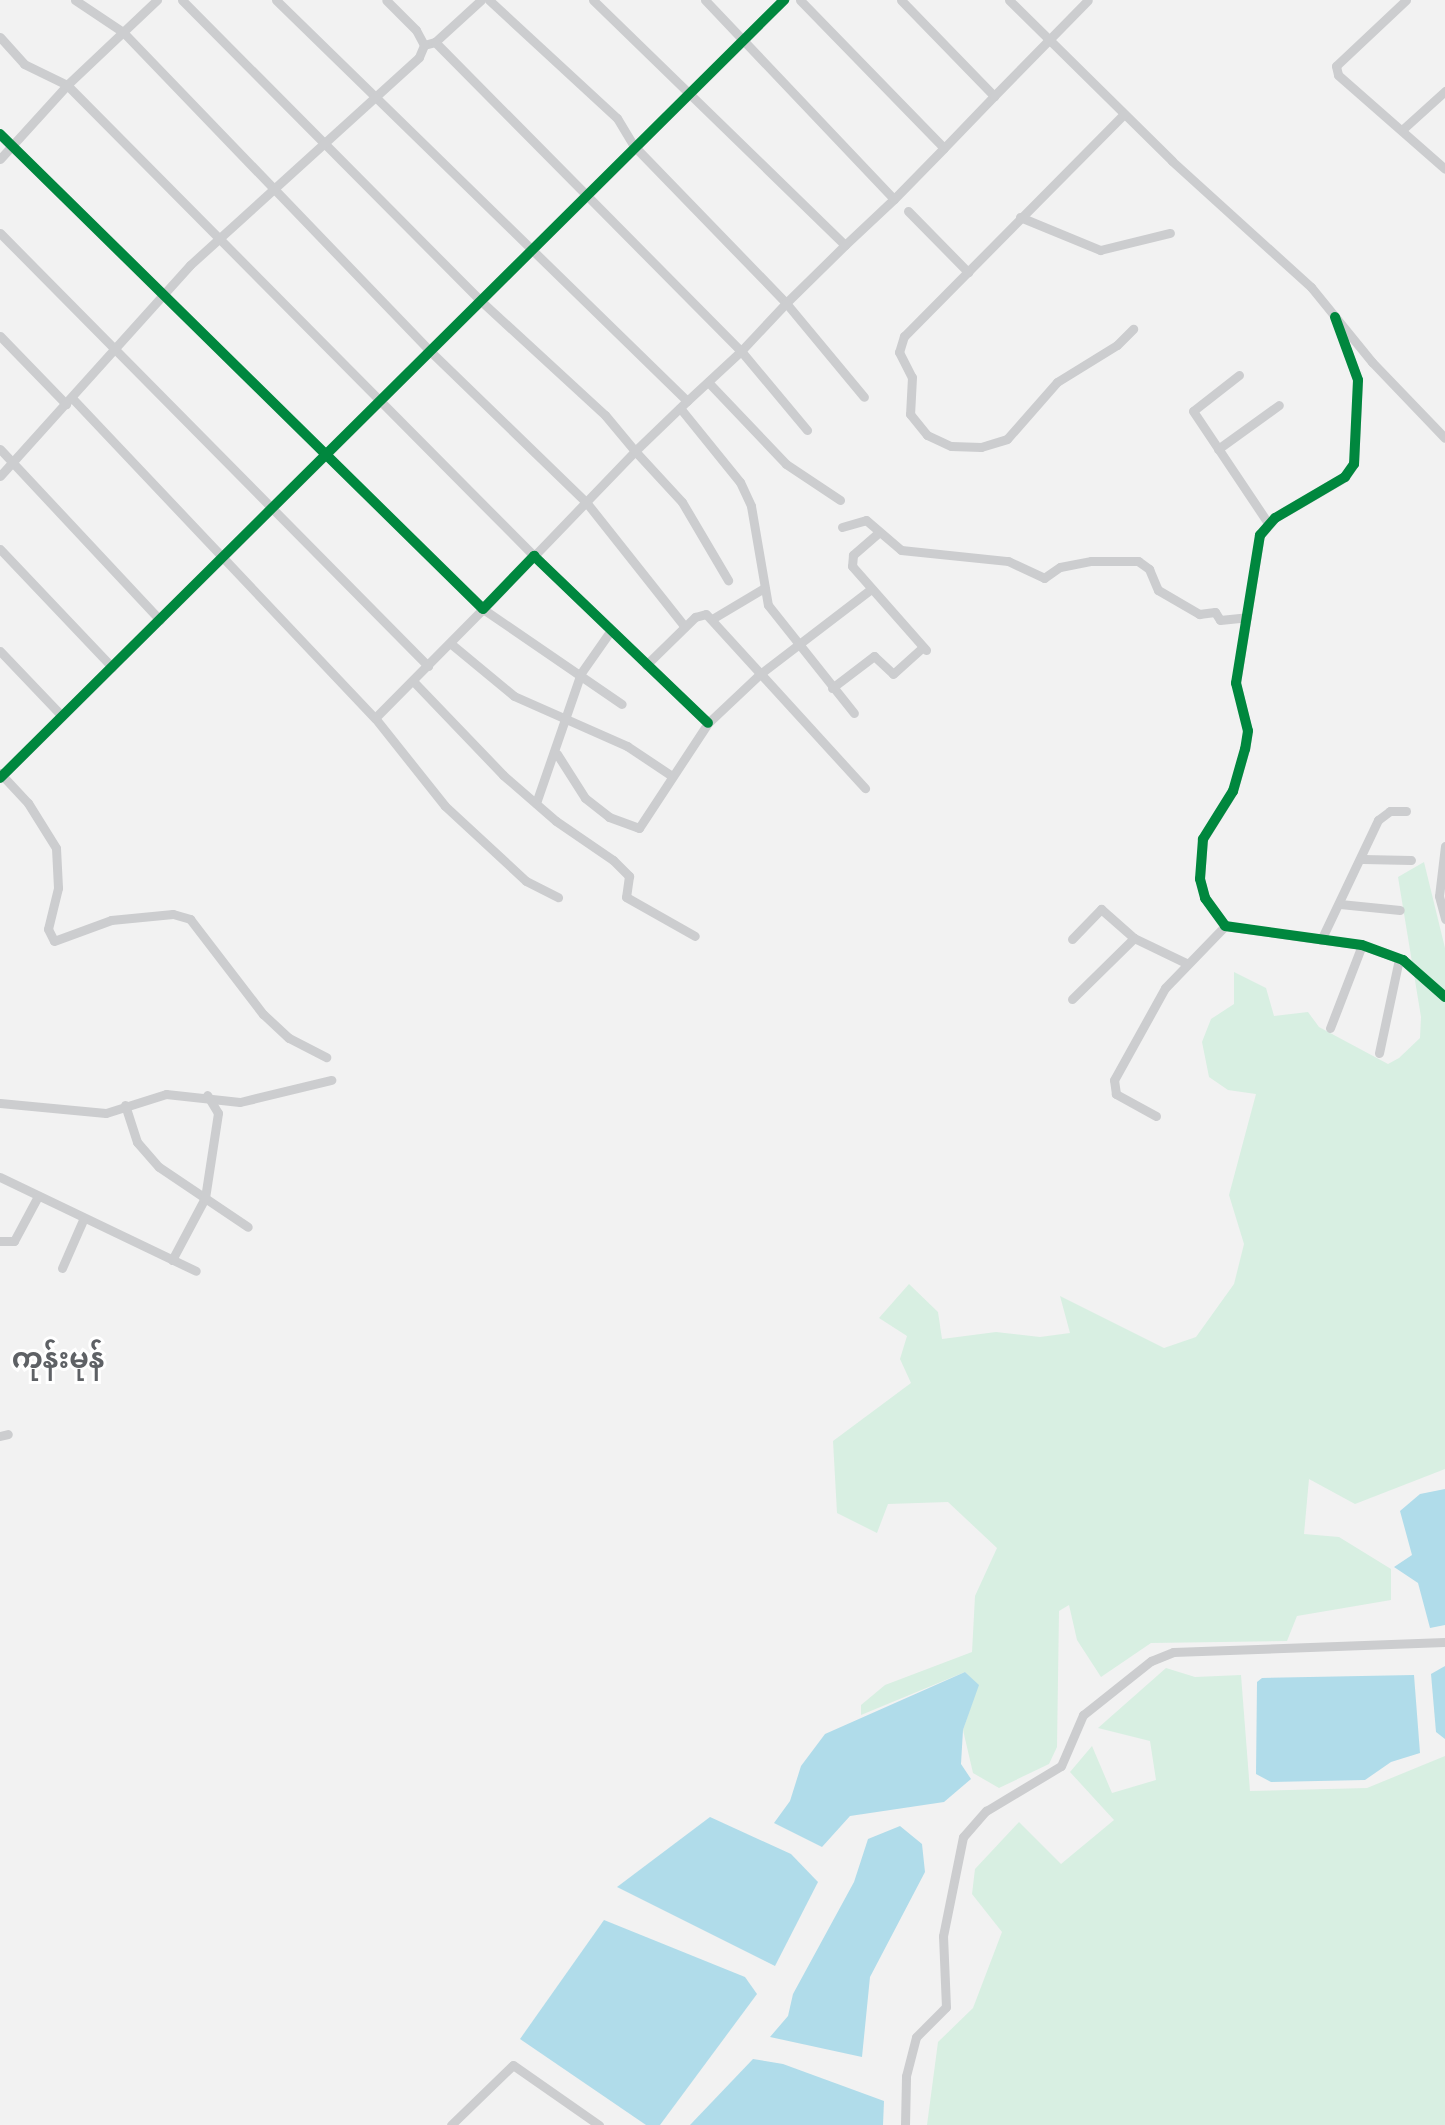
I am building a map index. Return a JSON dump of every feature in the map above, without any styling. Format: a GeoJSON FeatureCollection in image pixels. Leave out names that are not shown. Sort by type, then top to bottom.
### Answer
{"type":"FeatureCollection","features":[{"type":"Feature","properties":{"kind":"street"},"geometry":{"type":"LineString","coordinates":[[75,0],[123,32],[431,352],[586,502],[685,627]]}},
{"type":"Feature","properties":{"kind":"street"},"geometry":{"type":"LineString","coordinates":[[0,159],[67,85],[157,0]]}},
{"type":"Feature","properties":{"kind":"street"},"geometry":{"type":"LineString","coordinates":[[182,0],[321,144],[482,302],[605,415],[682,502],[728,580]]}},
{"type":"Feature","properties":{"kind":"street"},"geometry":{"type":"LineString","coordinates":[[276,0],[377,95],[684,404],[740,482],[751,506],[768,605],[796,645],[854,713]]}},
{"type":"Feature","properties":{"kind":"street"},"geometry":{"type":"LineString","coordinates":[[386,0],[590,195],[741,351],[807,430]]}},
{"type":"Feature","properties":{"kind":"street"},"geometry":{"type":"LineString","coordinates":[[0,476],[114,351],[162,293],[270,188],[481,0]]}},
{"type":"Feature","properties":{"kind":"street"},"geometry":{"type":"LineString","coordinates":[[489,0],[552,59],[565,65],[617,118],[634,146],[786,303],[864,397]]}},
{"type":"Feature","properties":{"kind":"street"},"geometry":{"type":"LineString","coordinates":[[593,0],[693,93],[845,245]]}},
{"type":"Feature","properties":{"kind":"street"},"geometry":{"type":"LineString","coordinates":[[705,0],[894,199]]}},
{"type":"Feature","properties":{"kind":"street"},"geometry":{"type":"LineString","coordinates":[[326,1057],[289,1038],[263,1014],[190,919],[173,914],[111,920],[54,941],[48,929],[58,888],[56,848],[28,803],[1,776],[784,0]]}},
{"type":"Feature","properties":{"kind":"street"},"geometry":{"type":"LineString","coordinates":[[800,0],[944,148]]}},
{"type":"Feature","properties":{"kind":"street"},"geometry":{"type":"LineString","coordinates":[[901,0],[994,96]]}},
{"type":"Feature","properties":{"kind":"street"},"geometry":{"type":"LineString","coordinates":[[1009,0],[1124,114],[1311,287],[1445,438]]}},
{"type":"Feature","properties":{"kind":"street"},"geometry":{"type":"LineString","coordinates":[[375,718],[635,451],[894,199],[1088,0]]}},
{"type":"Feature","properties":{"kind":"street"},"geometry":{"type":"LineString","coordinates":[[1406,0],[1336,66],[1338,75],[1445,169]]}},
{"type":"Feature","properties":{"kind":"street"},"geometry":{"type":"LineString","coordinates":[[0,37],[24,64],[67,85],[378,403],[609,633],[708,723]]}},
{"type":"Feature","properties":{"kind":"street"},"geometry":{"type":"LineString","coordinates":[[1403,129],[1445,91]]}},
{"type":"Feature","properties":{"kind":"street"},"geometry":{"type":"LineString","coordinates":[[1124,114],[899,344],[912,377],[910,414],[927,435],[951,446],[981,447],[1007,439],[1057,382],[1109,351],[1133,329]]}},
{"type":"Feature","properties":{"kind":"street"},"geometry":{"type":"LineString","coordinates":[[0,134],[483,609],[581,673],[622,704]]}},
{"type":"Feature","properties":{"kind":"street"},"geometry":{"type":"LineString","coordinates":[[908,211],[968,272]]}},
{"type":"Feature","properties":{"kind":"street"},"geometry":{"type":"LineString","coordinates":[[1020,217],[1100,250],[1170,233]]}},
{"type":"Feature","properties":{"kind":"street"},"geometry":{"type":"LineString","coordinates":[[0,233],[428,666]]}},
{"type":"Feature","properties":{"kind":"street"},"geometry":{"type":"LineString","coordinates":[[1335,317],[1358,380],[1354,464],[1345,477],[1268,523],[1257,548],[1236,683],[1248,731],[1233,791],[1203,839],[1201,868],[1205,898],[1225,926],[1362,945],[1399,959],[1445,997]]}},
{"type":"Feature","properties":{"kind":"street"},"geometry":{"type":"LineString","coordinates":[[0,336],[69,401],[375,718],[445,806],[526,881],[558,897]]}},
{"type":"Feature","properties":{"kind":"street"},"geometry":{"type":"LineString","coordinates":[[1239,375],[1194,407],[1268,523]]}},
{"type":"Feature","properties":{"kind":"street"},"geometry":{"type":"LineString","coordinates":[[708,382],[786,464],[840,500]]}},
{"type":"Feature","properties":{"kind":"street"},"geometry":{"type":"LineString","coordinates":[[1218,449],[1279,405]]}},
{"type":"Feature","properties":{"kind":"street"},"geometry":{"type":"LineString","coordinates":[[0,449],[160,620]]}},
{"type":"Feature","properties":{"kind":"street"},"geometry":{"type":"LineString","coordinates":[[842,527],[866,520],[877,534],[901,550],[1008,561],[1044,578],[1060,567],[1091,561],[1138,561],[1149,569],[1158,590],[1199,614],[1215,612],[1220,620],[1247,617]]}},
{"type":"Feature","properties":{"kind":"street"},"geometry":{"type":"LineString","coordinates":[[832,688],[874,656],[893,674],[925,649],[870,590],[850,561],[877,534]]}},
{"type":"Feature","properties":{"kind":"street"},"geometry":{"type":"LineString","coordinates":[[0,549],[112,667]]}},
{"type":"Feature","properties":{"kind":"street"},"geometry":{"type":"LineString","coordinates":[[712,619],[764,588]]}},
{"type":"Feature","properties":{"kind":"street"},"geometry":{"type":"LineString","coordinates":[[557,754],[585,798],[633,829],[644,825],[708,723],[760,674],[870,590]]}},
{"type":"Feature","properties":{"kind":"street"},"geometry":{"type":"LineString","coordinates":[[646,665],[699,614],[712,619],[865,788]]}},
{"type":"Feature","properties":{"kind":"street"},"geometry":{"type":"LineString","coordinates":[[536,803],[557,754],[581,673],[609,633]]}},
{"type":"Feature","properties":{"kind":"street"},"geometry":{"type":"LineString","coordinates":[[450,643],[514,696],[565,722],[627,746],[672,776]]}},
{"type":"Feature","properties":{"kind":"street"},"geometry":{"type":"LineString","coordinates":[[0,651],[62,716]]}},
{"type":"Feature","properties":{"kind":"street"},"geometry":{"type":"LineString","coordinates":[[413,681],[536,803],[629,876],[626,897],[695,936]]}},
{"type":"Feature","properties":{"kind":"street"},"geometry":{"type":"LineString","coordinates":[[1321,940],[1382,815],[1406,811]]}},
{"type":"Feature","properties":{"kind":"street"},"geometry":{"type":"LineString","coordinates":[[1445,846],[1439,896],[1445,919]]}},
{"type":"Feature","properties":{"kind":"street"},"geometry":{"type":"LineString","coordinates":[[1363,859],[1411,860]]}},
{"type":"Feature","properties":{"kind":"street"},"geometry":{"type":"LineString","coordinates":[[1340,904],[1400,910]]}},
{"type":"Feature","properties":{"kind":"street"},"geometry":{"type":"LineString","coordinates":[[1072,939],[1101,909],[1134,938],[1186,963]]}},
{"type":"Feature","properties":{"kind":"street"},"geometry":{"type":"LineString","coordinates":[[1156,1116],[1112,1087],[1150,1012],[1186,963],[1225,926]]}},
{"type":"Feature","properties":{"kind":"street"},"geometry":{"type":"LineString","coordinates":[[1072,999],[1134,938]]}},
{"type":"Feature","properties":{"kind":"street"},"geometry":{"type":"LineString","coordinates":[[1330,1028],[1362,945]]}},
{"type":"Feature","properties":{"kind":"street"},"geometry":{"type":"LineString","coordinates":[[1379,1053],[1399,959]]}},
{"type":"Feature","properties":{"kind":"street"},"geometry":{"type":"LineString","coordinates":[[0,1103],[95,1112],[166,1094],[207,1095],[240,1102],[331,1080]]}},
{"type":"Feature","properties":{"kind":"street"},"geometry":{"type":"LineString","coordinates":[[172,1260],[205,1198],[218,1113],[207,1095]]}},
{"type":"Feature","properties":{"kind":"street"},"geometry":{"type":"LineString","coordinates":[[125,1105],[137,1142],[150,1158],[248,1227]]}},
{"type":"Feature","properties":{"kind":"street"},"geometry":{"type":"LineString","coordinates":[[0,1177],[37,1198],[196,1271]]}},
{"type":"Feature","properties":{"kind":"street"},"geometry":{"type":"LineString","coordinates":[[0,1241],[14,1241],[37,1198]]}},
{"type":"Feature","properties":{"kind":"street"},"geometry":{"type":"LineString","coordinates":[[62,1268],[83,1220]]}},
{"type":"Feature","properties":{"kind":"street"},"geometry":{"type":"LineString","coordinates":[[905,2125],[906,2076],[916,2037],[946,2007],[943,1936],[963,1837],[986,1811],[1061,1766],[1083,1715],[1151,1661],[1173,1652],[1445,1642]]}},
{"type":"Feature","properties":{"kind":"street"},"geometry":{"type":"LineString","coordinates":[[451,2125],[513,2065],[599,2125]]}},
{"type":"Feature","properties":{"kind":"green space"},"geometry":{"type":"Polygon","coordinates":[[[1424,862],[1445,948],[1445,1469],[1355,1504],[1309,1479],[1304,1534],[1339,1537],[1391,1569],[1391,1600],[1297,1616],[1287,1641],[1151,1643],[1101,1677],[1077,1640],[1069,1605],[1059,1611],[1057,1747],[1049,1764],[999,1788],[973,1773],[963,1730],[978,1685],[965,1672],[861,1715],[861,1705],[885,1685],[972,1652],[975,1596],[997,1548],[948,1502],[888,1504],[877,1533],[837,1513],[833,1441],[911,1383],[900,1359],[907,1336],[879,1318],[909,1284],[938,1312],[942,1339],[996,1332],[1040,1337],[1070,1333],[1060,1296],[1164,1348],[1196,1337],[1234,1284],[1244,1244],[1229,1195],[1256,1094],[1228,1090],[1209,1077],[1202,1042],[1211,1019],[1234,1004],[1234,972],[1266,988],[1274,1016],[1308,1012],[1319,1027],[1388,1064],[1399,1058],[1420,1038],[1421,1017],[1398,877],[1424,862]]]}},
{"type":"Feature","properties":{"kind":"green space"},"geometry":{"type":"Polygon","coordinates":[[[1166,1668],[1195,1677],[1241,1675],[1250,1791],[1367,1788],[1445,1756],[1445,2125],[927,2125],[938,2042],[973,2008],[1002,1932],[972,1894],[975,1869],[1019,1822],[1061,1864],[1114,1820],[1070,1772],[1092,1746],[1112,1793],[1156,1780],[1150,1741],[1098,1728],[1166,1668]]]}},
{"type":"Feature","properties":{"kind":"water"},"geometry":{"type":"Polygon","coordinates":[[[1445,1489],[1445,1625],[1430,1628],[1418,1583],[1394,1567],[1412,1555],[1400,1511],[1420,1494],[1445,1489]]]}},
{"type":"Feature","properties":{"kind":"water"},"geometry":{"type":"Polygon","coordinates":[[[1445,1666],[1445,1739],[1436,1732],[1431,1674],[1445,1666]]]}},
{"type":"Feature","properties":{"kind":"water"},"geometry":{"type":"Polygon","coordinates":[[[965,1672],[979,1685],[963,1730],[961,1764],[971,1779],[944,1802],[850,1816],[822,1847],[774,1823],[790,1801],[801,1766],[825,1734],[965,1672]]]}},
{"type":"Feature","properties":{"kind":"water"},"geometry":{"type":"Polygon","coordinates":[[[1414,1675],[1420,1753],[1391,1762],[1365,1780],[1271,1782],[1256,1774],[1257,1682],[1262,1678],[1414,1675]]]}},
{"type":"Feature","properties":{"kind":"water"},"geometry":{"type":"Polygon","coordinates":[[[710,1817],[791,1854],[818,1882],[775,1966],[617,1887],[710,1817]]]}},
{"type":"Feature","properties":{"kind":"water"},"geometry":{"type":"Polygon","coordinates":[[[900,1826],[922,1844],[925,1872],[870,1977],[862,2057],[770,2037],[788,2016],[793,1994],[854,1882],[868,1839],[900,1826]]]}},
{"type":"Feature","properties":{"kind":"water"},"geometry":{"type":"Polygon","coordinates":[[[604,1920],[745,1977],[757,1994],[660,2125],[646,2125],[520,2039],[604,1920]]]}},
{"type":"Feature","properties":{"kind":"water"},"geometry":{"type":"Polygon","coordinates":[[[753,2059],[783,2064],[884,2101],[883,2125],[690,2125],[753,2059]]]}},
{"type":"Feature","properties":{"kind":"cycle path"},"geometry":{"type":"LineString","coordinates":[[0,778],[784,0]]}},
{"type":"Feature","properties":{"kind":"cycle path"},"geometry":{"type":"LineString","coordinates":[[0,134],[483,609],[534,556],[708,723]]}},
{"type":"Feature","properties":{"kind":"cycle path"},"geometry":{"type":"LineString","coordinates":[[1335,317],[1358,380],[1354,464],[1345,477],[1275,518],[1260,535],[1236,683],[1248,731],[1245,749],[1233,791],[1203,839],[1200,879],[1205,898],[1225,926],[1362,945],[1403,960],[1445,997]]}},
{"type":"Feature","properties":{"kind":"district","name":"ကုန်းမုန်"},"geometry":{"type":"Point","coordinates":[58,1357]}}]}
